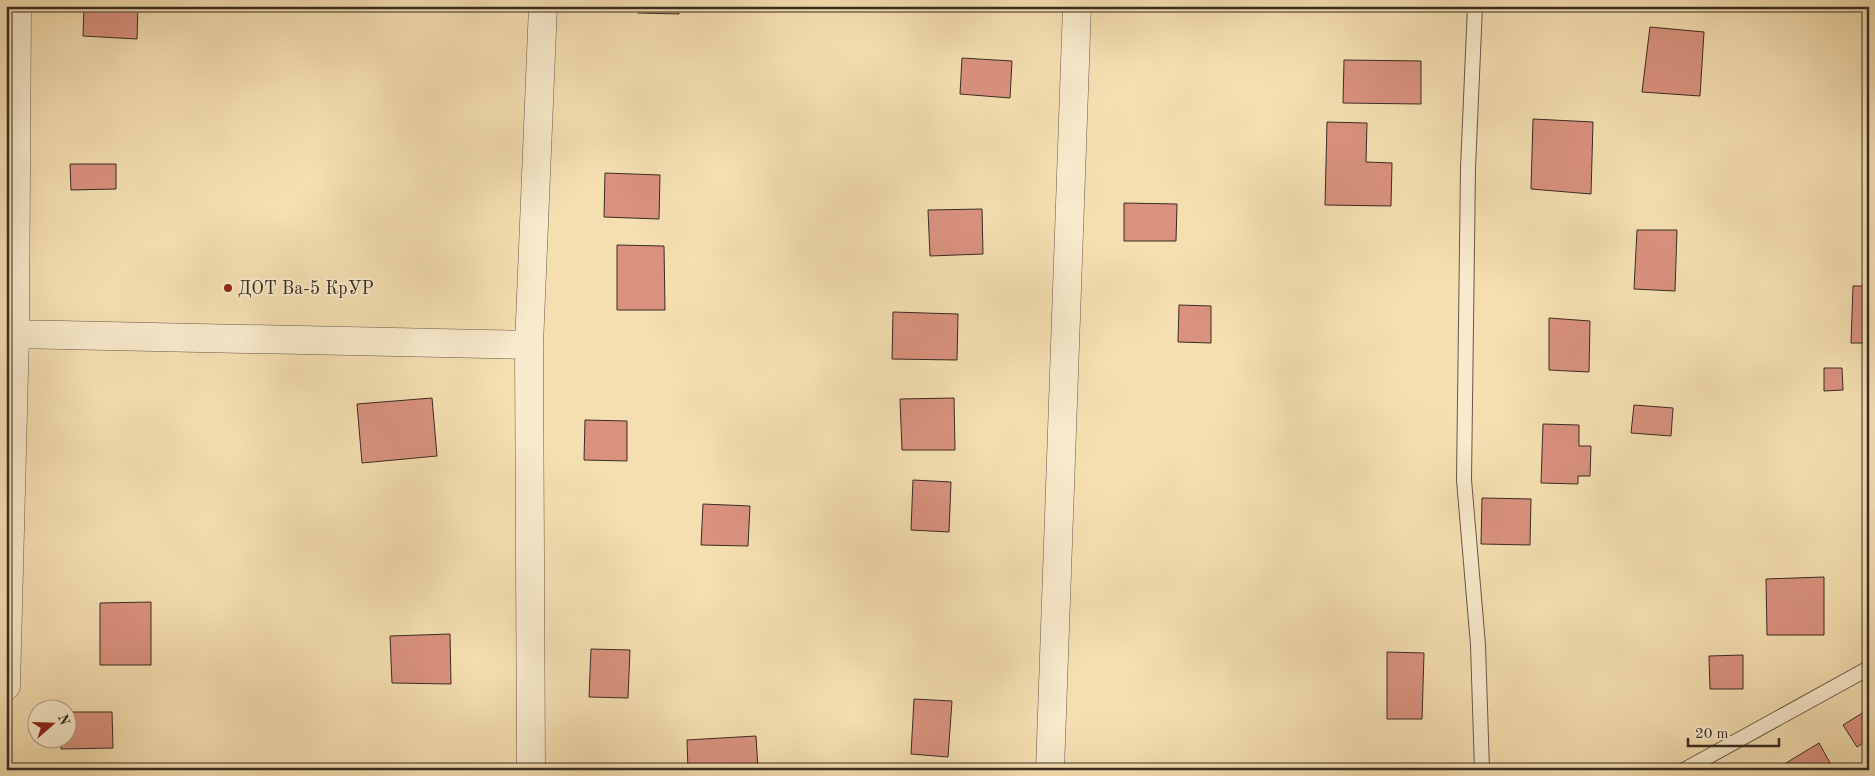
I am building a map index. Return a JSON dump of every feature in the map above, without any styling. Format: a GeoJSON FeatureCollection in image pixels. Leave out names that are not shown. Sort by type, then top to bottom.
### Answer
{"type":"FeatureCollection","features":[{"type":"Feature","properties":{"kind":"street"},"geometry":{"type":"LineString","coordinates":[[6,686],[15,334],[17,6]]}},
{"type":"Feature","properties":{"kind":"street"},"geometry":{"type":"LineString","coordinates":[[531,770],[530,345],[543,6]]}},
{"type":"Feature","properties":{"kind":"street"},"geometry":{"type":"LineString","coordinates":[[1050,770],[1077,6]]}},
{"type":"Feature","properties":{"kind":"street"},"geometry":{"type":"LineString","coordinates":[[15,334],[530,345]]}},
{"type":"Feature","properties":{"kind":"lane"},"geometry":{"type":"LineString","coordinates":[[1475,6],[1468,168],[1464,480],[1478,645],[1482,770]]}},
{"type":"Feature","properties":{"kind":"lane"},"geometry":{"type":"LineString","coordinates":[[1684,770],[1869,668]]}},
{"type":"Feature","properties":{"kind":"building"},"geometry":{"type":"Polygon","coordinates":[[[84,6],[138,6],[137,39],[83,36],[84,6]]]}},
{"type":"Feature","properties":{"kind":"building"},"geometry":{"type":"Polygon","coordinates":[[[638,6],[679,6],[679,14],[638,13],[638,6]]]}},
{"type":"Feature","properties":{"kind":"building"},"geometry":{"type":"Polygon","coordinates":[[[1650,27],[1704,32],[1700,96],[1642,92],[1650,27]]]}},
{"type":"Feature","properties":{"kind":"building"},"geometry":{"type":"Polygon","coordinates":[[[962,58],[1012,61],[1010,98],[960,94],[962,58]]]}},
{"type":"Feature","properties":{"kind":"building"},"geometry":{"type":"Polygon","coordinates":[[[1344,60],[1421,61],[1421,104],[1343,103],[1344,60]]]}},
{"type":"Feature","properties":{"kind":"building"},"geometry":{"type":"Polygon","coordinates":[[[1533,119],[1593,122],[1591,194],[1531,189],[1533,119]]]}},
{"type":"Feature","properties":{"kind":"building"},"geometry":{"type":"Polygon","coordinates":[[[1327,122],[1367,123],[1366,162],[1392,163],[1391,206],[1325,205],[1327,122]]]}},
{"type":"Feature","properties":{"kind":"building"},"geometry":{"type":"Polygon","coordinates":[[[70,164],[116,164],[116,189],[71,190],[70,164]]]}},
{"type":"Feature","properties":{"kind":"building"},"geometry":{"type":"Polygon","coordinates":[[[605,173],[660,175],[659,219],[604,217],[605,173]]]}},
{"type":"Feature","properties":{"kind":"building"},"geometry":{"type":"Polygon","coordinates":[[[1124,203],[1177,204],[1176,241],[1124,241],[1124,203]]]}},
{"type":"Feature","properties":{"kind":"building"},"geometry":{"type":"Polygon","coordinates":[[[982,209],[983,254],[930,256],[928,210],[982,209]]]}},
{"type":"Feature","properties":{"kind":"building"},"geometry":{"type":"Polygon","coordinates":[[[1637,230],[1677,230],[1675,291],[1634,289],[1637,230]]]}},
{"type":"Feature","properties":{"kind":"building"},"geometry":{"type":"Polygon","coordinates":[[[617,245],[664,246],[665,310],[617,310],[617,245]]]}},
{"type":"Feature","properties":{"kind":"building"},"geometry":{"type":"Polygon","coordinates":[[[1853,286],[1869,286],[1869,343],[1851,343],[1853,286]]]}},
{"type":"Feature","properties":{"kind":"building"},"geometry":{"type":"Polygon","coordinates":[[[1179,305],[1211,306],[1211,343],[1178,342],[1179,305]]]}},
{"type":"Feature","properties":{"kind":"building"},"geometry":{"type":"Polygon","coordinates":[[[893,312],[958,314],[957,360],[892,359],[893,312]]]}},
{"type":"Feature","properties":{"kind":"building"},"geometry":{"type":"Polygon","coordinates":[[[1549,318],[1590,321],[1589,372],[1549,370],[1549,318]]]}},
{"type":"Feature","properties":{"kind":"building"},"geometry":{"type":"Polygon","coordinates":[[[1824,368],[1842,368],[1843,390],[1824,391],[1824,368]]]}},
{"type":"Feature","properties":{"kind":"building"},"geometry":{"type":"Polygon","coordinates":[[[432,398],[437,456],[362,463],[357,404],[432,398]]]}},
{"type":"Feature","properties":{"kind":"building"},"geometry":{"type":"Polygon","coordinates":[[[954,398],[955,450],[902,450],[900,399],[954,398]]]}},
{"type":"Feature","properties":{"kind":"building"},"geometry":{"type":"Polygon","coordinates":[[[1634,405],[1673,408],[1671,436],[1631,433],[1634,405]]]}},
{"type":"Feature","properties":{"kind":"building"},"geometry":{"type":"Polygon","coordinates":[[[585,420],[627,421],[627,461],[584,460],[585,420]]]}},
{"type":"Feature","properties":{"kind":"building"},"geometry":{"type":"Polygon","coordinates":[[[1543,424],[1579,425],[1579,446],[1591,446],[1590,476],[1578,476],[1578,484],[1541,483],[1543,424]]]}},
{"type":"Feature","properties":{"kind":"building"},"geometry":{"type":"Polygon","coordinates":[[[913,480],[951,482],[949,532],[911,530],[913,480]]]}},
{"type":"Feature","properties":{"kind":"building"},"geometry":{"type":"Polygon","coordinates":[[[1482,498],[1531,499],[1530,545],[1481,544],[1482,498]]]}},
{"type":"Feature","properties":{"kind":"building"},"geometry":{"type":"Polygon","coordinates":[[[703,504],[750,506],[748,546],[701,545],[703,504]]]}},
{"type":"Feature","properties":{"kind":"building"},"geometry":{"type":"Polygon","coordinates":[[[1824,577],[1824,635],[1767,635],[1766,579],[1824,577]]]}},
{"type":"Feature","properties":{"kind":"building"},"geometry":{"type":"Polygon","coordinates":[[[151,602],[151,665],[100,665],[100,603],[151,602]]]}},
{"type":"Feature","properties":{"kind":"building"},"geometry":{"type":"Polygon","coordinates":[[[450,634],[451,684],[392,683],[390,636],[450,634]]]}},
{"type":"Feature","properties":{"kind":"building"},"geometry":{"type":"Polygon","coordinates":[[[591,649],[630,650],[628,698],[589,697],[591,649]]]}},
{"type":"Feature","properties":{"kind":"building"},"geometry":{"type":"Polygon","coordinates":[[[1387,652],[1424,653],[1422,719],[1387,719],[1387,652]]]}},
{"type":"Feature","properties":{"kind":"building"},"geometry":{"type":"Polygon","coordinates":[[[1743,655],[1743,689],[1710,689],[1709,656],[1743,655]]]}},
{"type":"Feature","properties":{"kind":"building"},"geometry":{"type":"Polygon","coordinates":[[[914,699],[952,701],[948,757],[911,754],[914,699]]]}},
{"type":"Feature","properties":{"kind":"building"},"geometry":{"type":"Polygon","coordinates":[[[78,712],[112,712],[113,748],[61,749],[78,748],[78,712]]]}},
{"type":"Feature","properties":{"kind":"building"},"geometry":{"type":"Polygon","coordinates":[[[1864,712],[1869,720],[1869,739],[1857,747],[1843,725],[1864,712]]]}},
{"type":"Feature","properties":{"kind":"building"},"geometry":{"type":"Polygon","coordinates":[[[756,736],[758,770],[688,770],[687,740],[756,736]]]}},
{"type":"Feature","properties":{"kind":"building"},"geometry":{"type":"Polygon","coordinates":[[[1819,743],[1834,770],[1790,770],[1786,763],[1819,743]]]}},
{"type":"Feature","properties":{"kind":"place","name":"ДОТ Ва-5 КрУР"},"geometry":{"type":"Point","coordinates":[228,288]}}]}
